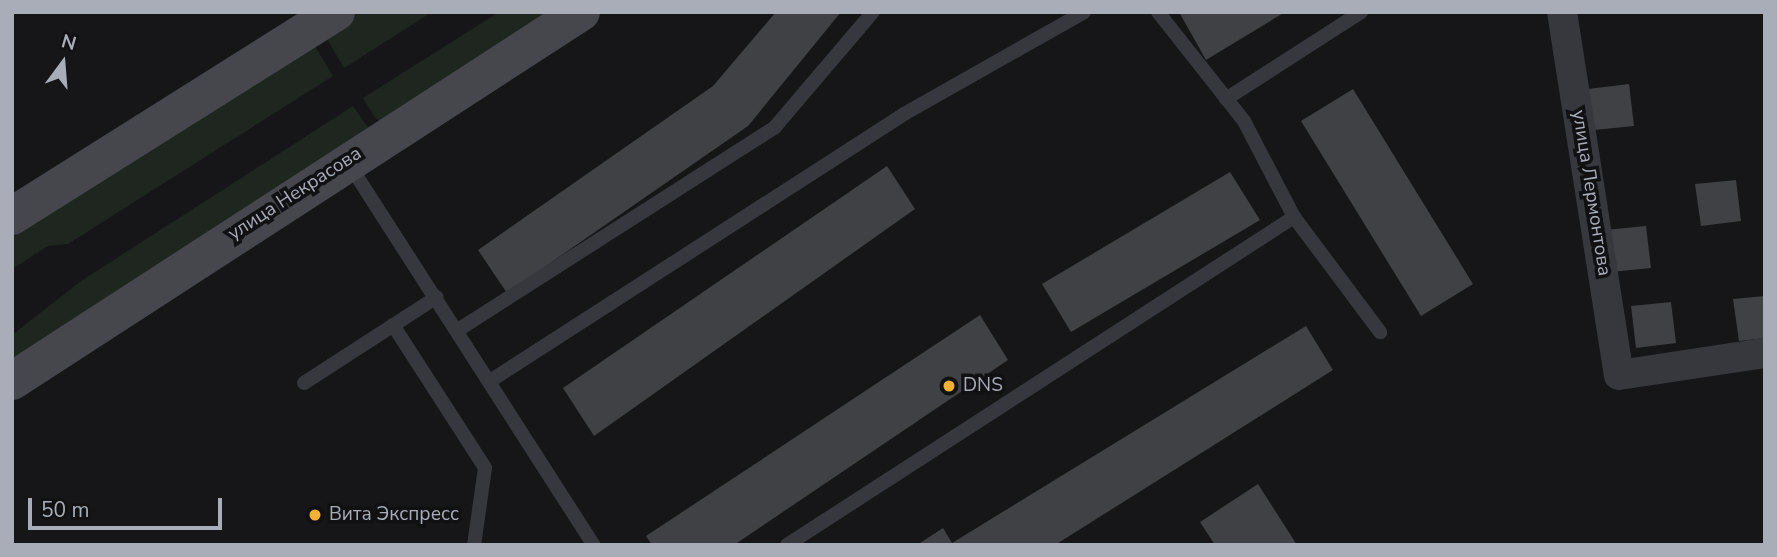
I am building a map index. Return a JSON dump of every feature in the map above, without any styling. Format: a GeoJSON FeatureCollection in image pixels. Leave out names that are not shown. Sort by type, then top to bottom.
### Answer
{"type":"FeatureCollection","features":[{"type":"Feature","properties":{"kind":"main road"},"geometry":{"type":"LineString","coordinates":[[12,216],[336,12]]}},
{"type":"Feature","properties":{"kind":"main road","name":"улица Некрасова"},"geometry":{"type":"LineString","coordinates":[[12,381],[346,160],[581,12]]}},
{"type":"Feature","properties":{"kind":"street","name":"улица Лермонтова"},"geometry":{"type":"LineString","coordinates":[[1562,12],[1619,375],[1765,353]]}},
{"type":"Feature","properties":{"kind":"lane"},"geometry":{"type":"LineString","coordinates":[[458,330],[775,127],[873,12]]}},
{"type":"Feature","properties":{"kind":"lane"},"geometry":{"type":"LineString","coordinates":[[490,381],[904,114],[1084,12]]}},
{"type":"Feature","properties":{"kind":"lane"},"geometry":{"type":"LineString","coordinates":[[1158,12],[1244,121],[1294,217],[1380,332]]}},
{"type":"Feature","properties":{"kind":"lane"},"geometry":{"type":"LineString","coordinates":[[1226,99],[1361,12]]}},
{"type":"Feature","properties":{"kind":"lane"},"geometry":{"type":"LineString","coordinates":[[346,160],[437,297],[594,545]]}},
{"type":"Feature","properties":{"kind":"lane"},"geometry":{"type":"LineString","coordinates":[[787,545],[1294,217]]}},
{"type":"Feature","properties":{"kind":"lane"},"geometry":{"type":"LineString","coordinates":[[304,383],[437,297]]}},
{"type":"Feature","properties":{"kind":"lane"},"geometry":{"type":"LineString","coordinates":[[393,324],[485,468],[474,545]]}},
{"type":"Feature","properties":{"kind":"shaded area"},"geometry":{"type":"Polygon","coordinates":[[[360,12],[432,12],[344,68],[324,34],[360,12]]]}},
{"type":"Feature","properties":{"kind":"shaded area"},"geometry":{"type":"Polygon","coordinates":[[[499,12],[550,12],[383,125],[373,115],[363,98],[499,12]]]}},
{"type":"Feature","properties":{"kind":"shaded area"},"geometry":{"type":"Polygon","coordinates":[[[313,43],[333,76],[68,244],[48,246],[12,269],[12,237],[313,43]]]}},
{"type":"Feature","properties":{"kind":"shaded area"},"geometry":{"type":"Polygon","coordinates":[[[353,106],[372,133],[19,361],[12,352],[12,335],[81,281],[353,106]]]}},
{"type":"Feature","properties":{"kind":"building"},"geometry":{"type":"Polygon","coordinates":[[[776,12],[841,12],[748,126],[507,293],[478,250],[713,86],[776,12]]]}},
{"type":"Feature","properties":{"kind":"building"},"geometry":{"type":"Polygon","coordinates":[[[1179,12],[1285,12],[1206,60],[1179,12]]]}},
{"type":"Feature","properties":{"kind":"building"},"geometry":{"type":"Polygon","coordinates":[[[1629,84],[1634,126],[1594,130],[1588,89],[1629,84]]]}},
{"type":"Feature","properties":{"kind":"building"},"geometry":{"type":"Polygon","coordinates":[[[1353,89],[1473,284],[1421,316],[1301,121],[1353,89]]]}},
{"type":"Feature","properties":{"kind":"building"},"geometry":{"type":"Polygon","coordinates":[[[887,166],[915,209],[594,436],[563,388],[887,166]]]}},
{"type":"Feature","properties":{"kind":"building"},"geometry":{"type":"Polygon","coordinates":[[[1230,172],[1260,220],[1071,332],[1042,284],[1230,172]]]}},
{"type":"Feature","properties":{"kind":"building"},"geometry":{"type":"Polygon","coordinates":[[[1736,180],[1741,221],[1701,226],[1695,184],[1736,180]]]}},
{"type":"Feature","properties":{"kind":"building"},"geometry":{"type":"Polygon","coordinates":[[[1646,226],[1651,268],[1611,272],[1605,230],[1646,226]]]}},
{"type":"Feature","properties":{"kind":"building"},"geometry":{"type":"Polygon","coordinates":[[[1765,296],[1765,338],[1739,341],[1733,299],[1765,296]]]}},
{"type":"Feature","properties":{"kind":"building"},"geometry":{"type":"Polygon","coordinates":[[[1671,302],[1676,343],[1636,348],[1631,306],[1671,302]]]}},
{"type":"Feature","properties":{"kind":"building"},"geometry":{"type":"Polygon","coordinates":[[[980,315],[1008,360],[734,545],[652,545],[646,536],[980,315]]]}},
{"type":"Feature","properties":{"kind":"building"},"geometry":{"type":"Polygon","coordinates":[[[1306,326],[1333,370],[1055,545],[917,545],[943,528],[952,543],[1306,326]]]}},
{"type":"Feature","properties":{"kind":"building"},"geometry":{"type":"Polygon","coordinates":[[[1258,484],[1297,545],[1215,545],[1200,522],[1258,484]]]}},
{"type":"Feature","properties":{"kind":"place","name":"DNS"},"geometry":{"type":"Point","coordinates":[949,386]}},
{"type":"Feature","properties":{"kind":"place","name":"Вита Экспресс"},"geometry":{"type":"Point","coordinates":[315,515]}}]}
